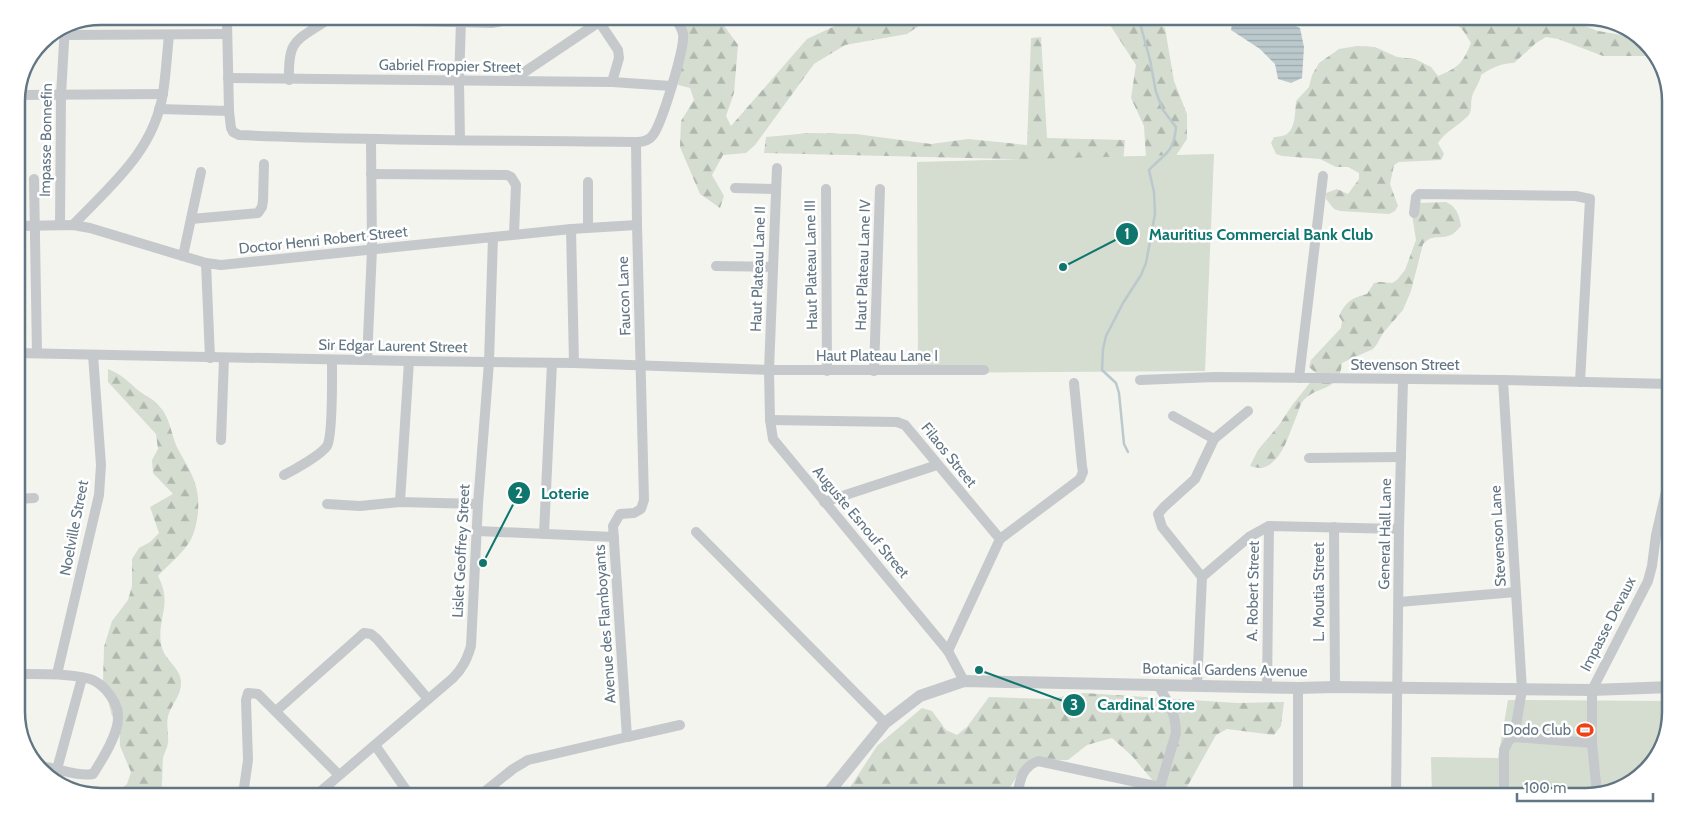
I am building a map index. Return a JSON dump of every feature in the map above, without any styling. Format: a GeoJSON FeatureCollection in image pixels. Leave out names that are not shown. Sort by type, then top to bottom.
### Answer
{"type":"FeatureCollection","features":[{"type":"Feature","properties":{"kind":"street"},"geometry":{"type":"LineString","coordinates":[[228,25],[229,111],[231,128],[233,132],[239,135],[371,140],[644,142],[653,135],[658,126],[671,86],[683,44],[679,25]]}},
{"type":"Feature","properties":{"kind":"street"},"geometry":{"type":"LineString","coordinates":[[289,80],[288,58],[291,48],[302,36],[319,25]]}},
{"type":"Feature","properties":{"kind":"street"},"geometry":{"type":"LineString","coordinates":[[460,25],[460,140]]}},
{"type":"Feature","properties":{"kind":"street"},"geometry":{"type":"LineString","coordinates":[[510,82],[594,25]]}},
{"type":"Feature","properties":{"kind":"street"},"geometry":{"type":"LineString","coordinates":[[602,25],[618,50],[619,58],[612,82]]}},
{"type":"Feature","properties":{"kind":"street"},"geometry":{"type":"LineString","coordinates":[[74,30],[169,35],[227,34]]}},
{"type":"Feature","properties":{"kind":"street","name":"Impasse Bonnefin"},"geometry":{"type":"LineString","coordinates":[[60,225],[65,35]]}},
{"type":"Feature","properties":{"kind":"street"},"geometry":{"type":"LineString","coordinates":[[73,225],[132,162],[154,127],[163,94],[169,35]]}},
{"type":"Feature","properties":{"kind":"street","name":"Gabriel Froppier Street"},"geometry":{"type":"LineString","coordinates":[[228,78],[459,82],[612,82],[671,86]]}},
{"type":"Feature","properties":{"kind":"street"},"geometry":{"type":"LineString","coordinates":[[25,95],[163,94]]}},
{"type":"Feature","properties":{"kind":"street"},"geometry":{"type":"LineString","coordinates":[[159,109],[229,111]]}},
{"type":"Feature","properties":{"kind":"street"},"geometry":{"type":"LineString","coordinates":[[367,360],[372,250],[371,140]]}},
{"type":"Feature","properties":{"kind":"street"},"geometry":{"type":"LineString","coordinates":[[636,142],[637,225]]}},
{"type":"Feature","properties":{"kind":"street"},"geometry":{"type":"LineString","coordinates":[[191,219],[258,213],[264,201],[264,164]]}},
{"type":"Feature","properties":{"kind":"street","name":"Haut Plateau Lane II"},"geometry":{"type":"LineString","coordinates":[[769,370],[777,168]]}},
{"type":"Feature","properties":{"kind":"street"},"geometry":{"type":"LineString","coordinates":[[183,256],[201,172]]}},
{"type":"Feature","properties":{"kind":"street"},"geometry":{"type":"LineString","coordinates":[[371,174],[507,175],[512,178],[516,185],[514,234]]}},
{"type":"Feature","properties":{"kind":"street"},"geometry":{"type":"LineString","coordinates":[[1299,378],[1323,176]]}},
{"type":"Feature","properties":{"kind":"street"},"geometry":{"type":"LineString","coordinates":[[34,179],[37,353]]}},
{"type":"Feature","properties":{"kind":"street"},"geometry":{"type":"LineString","coordinates":[[588,182],[588,227]]}},
{"type":"Feature","properties":{"kind":"street"},"geometry":{"type":"LineString","coordinates":[[735,188],[776,189]]}},
{"type":"Feature","properties":{"kind":"street","name":"Haut Plateau Lane III"},"geometry":{"type":"LineString","coordinates":[[826,189],[828,371]]}},
{"type":"Feature","properties":{"kind":"street","name":"Haut Plateau Lane IV"},"geometry":{"type":"LineString","coordinates":[[874,371],[880,190]]}},
{"type":"Feature","properties":{"kind":"street"},"geometry":{"type":"LineString","coordinates":[[1414,213],[1416,197],[1419,194],[1576,196],[1590,199],[1580,382]]}},
{"type":"Feature","properties":{"kind":"street","name":"Doctor Henri Robert Street"},"geometry":{"type":"LineString","coordinates":[[25,226],[73,225],[206,263],[221,265],[570,228],[637,225]]}},
{"type":"Feature","properties":{"kind":"street","name":"Faucon Lane"},"geometry":{"type":"LineString","coordinates":[[637,225],[641,366]]}},
{"type":"Feature","properties":{"kind":"street"},"geometry":{"type":"LineString","coordinates":[[570,228],[574,363]]}},
{"type":"Feature","properties":{"kind":"street","name":"Lislet Geoffrey Street"},"geometry":{"type":"LineString","coordinates":[[324,788],[428,699],[460,670],[467,660],[471,646],[478,504],[489,362],[493,237]]}},
{"type":"Feature","properties":{"kind":"street"},"geometry":{"type":"LineString","coordinates":[[206,263],[210,358]]}},
{"type":"Feature","properties":{"kind":"street"},"geometry":{"type":"LineString","coordinates":[[716,266],[773,267]]}},
{"type":"Feature","properties":{"kind":"street","name":"Sir Edgar Laurent Street"},"geometry":{"type":"LineString","coordinates":[[25,353],[410,362],[574,363],[769,370]]}},
{"type":"Feature","properties":{"kind":"street","name":"Noelville Street"},"geometry":{"type":"LineString","coordinates":[[57,674],[99,495],[100,465],[93,355]]}},
{"type":"Feature","properties":{"kind":"street"},"geometry":{"type":"LineString","coordinates":[[221,440],[224,358]]}},
{"type":"Feature","properties":{"kind":"street"},"geometry":{"type":"LineString","coordinates":[[284,475],[306,463],[327,446],[330,432],[332,360]]}},
{"type":"Feature","properties":{"kind":"street"},"geometry":{"type":"LineString","coordinates":[[400,502],[410,362]]}},
{"type":"Feature","properties":{"kind":"street"},"geometry":{"type":"LineString","coordinates":[[544,534],[552,363]]}},
{"type":"Feature","properties":{"kind":"street","name":"Avenue des Flamboyants"},"geometry":{"type":"LineString","coordinates":[[628,737],[613,526],[620,514],[634,513],[641,510],[644,500],[641,366]]}},
{"type":"Feature","properties":{"kind":"street","name":"Haut Plateau Lane I"},"geometry":{"type":"LineString","coordinates":[[769,370],[984,370]]}},
{"type":"Feature","properties":{"kind":"street","name":"Auguste Esnouf Street"},"geometry":{"type":"LineString","coordinates":[[769,370],[770,420],[773,438],[948,651],[964,681]]}},
{"type":"Feature","properties":{"kind":"street","name":"Stevenson Street"},"geometry":{"type":"LineString","coordinates":[[1140,380],[1215,377],[1662,384]]}},
{"type":"Feature","properties":{"kind":"street","name":"General Hall Lane"},"geometry":{"type":"LineString","coordinates":[[1396,788],[1403,380]]}},
{"type":"Feature","properties":{"kind":"street","name":"Stevenson Lane"},"geometry":{"type":"LineString","coordinates":[[1503,380],[1522,690]]}},
{"type":"Feature","properties":{"kind":"street"},"geometry":{"type":"LineString","coordinates":[[948,651],[1000,539],[1080,478],[1083,472],[1074,382]]}},
{"type":"Feature","properties":{"kind":"street"},"geometry":{"type":"LineString","coordinates":[[1197,686],[1202,576],[1162,527],[1158,514],[1195,479],[1214,439],[1248,410]]}},
{"type":"Feature","properties":{"kind":"street"},"geometry":{"type":"LineString","coordinates":[[1174,416],[1214,439]]}},
{"type":"Feature","properties":{"kind":"street","name":"Filaos Street"},"geometry":{"type":"LineString","coordinates":[[770,420],[897,422],[905,425],[1000,539]]}},
{"type":"Feature","properties":{"kind":"street"},"geometry":{"type":"LineString","coordinates":[[1309,458],[1401,457]]}},
{"type":"Feature","properties":{"kind":"street"},"geometry":{"type":"LineString","coordinates":[[824,502],[937,465]]}},
{"type":"Feature","properties":{"kind":"street"},"geometry":{"type":"LineString","coordinates":[[25,498],[34,498]]}},
{"type":"Feature","properties":{"kind":"street"},"geometry":{"type":"LineString","coordinates":[[327,504],[360,506],[400,502],[478,504]]}},
{"type":"Feature","properties":{"kind":"street","name":"Impasse Devaux"},"geometry":{"type":"LineString","coordinates":[[1595,787],[1592,743],[1592,690],[1648,581],[1662,508]]}},
{"type":"Feature","properties":{"kind":"street"},"geometry":{"type":"LineString","coordinates":[[1202,576],[1249,537],[1269,526],[1399,530]]}},
{"type":"Feature","properties":{"kind":"street","name":"A. Robert Street"},"geometry":{"type":"LineString","coordinates":[[1267,688],[1269,526]]}},
{"type":"Feature","properties":{"kind":"street","name":"L. Moutia Street"},"geometry":{"type":"LineString","coordinates":[[1334,527],[1334,687]]}},
{"type":"Feature","properties":{"kind":"street"},"geometry":{"type":"LineString","coordinates":[[478,531],[614,537]]}},
{"type":"Feature","properties":{"kind":"street"},"geometry":{"type":"LineString","coordinates":[[696,532],[885,723]]}},
{"type":"Feature","properties":{"kind":"street"},"geometry":{"type":"LineString","coordinates":[[1398,602],[1516,592]]}},
{"type":"Feature","properties":{"kind":"street"},"geometry":{"type":"LineString","coordinates":[[276,711],[364,633],[371,634],[377,639],[428,699]]}},
{"type":"Feature","properties":{"kind":"street"},"geometry":{"type":"LineString","coordinates":[[25,674],[57,674],[91,679],[100,684],[110,695],[118,710],[115,732],[101,761],[92,774],[83,776],[50,768]]}},
{"type":"Feature","properties":{"kind":"street"},"geometry":{"type":"LineString","coordinates":[[57,769],[82,678]]}},
{"type":"Feature","properties":{"kind":"street","name":"Botanical Gardens Avenue"},"geometry":{"type":"LineString","coordinates":[[832,788],[885,723],[920,696],[964,681],[1267,688],[1592,690],[1662,687]]}},
{"type":"Feature","properties":{"kind":"street"},"geometry":{"type":"LineString","coordinates":[[1158,685],[1173,711],[1176,722],[1176,733],[1159,788]]}},
{"type":"Feature","properties":{"kind":"street"},"geometry":{"type":"LineString","coordinates":[[1298,688],[1298,788]]}},
{"type":"Feature","properties":{"kind":"street"},"geometry":{"type":"LineString","coordinates":[[1504,788],[1504,750],[1509,740],[1514,736],[1522,690]]}},
{"type":"Feature","properties":{"kind":"street"},"geometry":{"type":"LineString","coordinates":[[244,788],[248,760],[246,700],[248,693],[258,694],[339,775]]}},
{"type":"Feature","properties":{"kind":"street"},"geometry":{"type":"LineString","coordinates":[[489,788],[528,760],[680,725]]}},
{"type":"Feature","properties":{"kind":"street"},"geometry":{"type":"LineString","coordinates":[[1514,736],[1592,743]]}},
{"type":"Feature","properties":{"kind":"street"},"geometry":{"type":"LineString","coordinates":[[375,745],[405,788]]}},
{"type":"Feature","properties":{"kind":"street"},"geometry":{"type":"LineString","coordinates":[[1019,788],[1024,770],[1030,764],[1038,762],[1142,788]]}},
{"type":"Feature","properties":{"kind":"green space"},"geometry":{"type":"Polygon","coordinates":[[[679,25],[724,25],[738,45],[734,93],[726,116],[731,126],[807,39],[837,25],[920,25],[907,34],[845,45],[814,64],[755,145],[746,153],[723,155],[712,175],[724,196],[720,208],[700,194],[680,147],[681,121],[694,100],[690,88],[678,85],[681,35],[679,25]]]}},
{"type":"Feature","properties":{"kind":"green space"},"geometry":{"type":"Polygon","coordinates":[[[1110,25],[1160,25],[1165,28],[1174,81],[1187,114],[1187,139],[1161,178],[1146,158],[1144,126],[1131,98],[1136,65],[1110,25]]]}},
{"type":"Feature","properties":{"kind":"green space"},"geometry":{"type":"Polygon","coordinates":[[[1456,25],[1582,25],[1598,31],[1623,35],[1636,44],[1647,56],[1603,56],[1558,39],[1546,37],[1536,43],[1514,63],[1500,65],[1489,70],[1481,75],[1471,100],[1468,116],[1438,143],[1444,154],[1441,160],[1399,162],[1394,165],[1390,184],[1398,206],[1395,211],[1389,214],[1334,209],[1326,199],[1326,193],[1337,189],[1348,194],[1359,179],[1359,173],[1348,167],[1336,167],[1320,159],[1276,154],[1271,143],[1274,137],[1287,134],[1290,131],[1294,119],[1296,101],[1309,87],[1312,75],[1319,63],[1339,49],[1357,46],[1375,47],[1397,57],[1415,59],[1431,67],[1438,76],[1459,64],[1471,43],[1456,25]]]}},
{"type":"Feature","properties":{"kind":"green space"},"geometry":{"type":"Polygon","coordinates":[[[1041,37],[1047,138],[1125,140],[1123,162],[764,153],[766,137],[810,133],[856,134],[931,144],[968,139],[1027,145],[1031,38],[1041,37]]]}},
{"type":"Feature","properties":{"kind":"green space"},"geometry":{"type":"Polygon","coordinates":[[[1214,154],[1205,371],[918,373],[917,162],[1214,154]]]}},
{"type":"Feature","properties":{"kind":"green space"},"geometry":{"type":"Polygon","coordinates":[[[1446,202],[1453,206],[1457,212],[1461,226],[1452,234],[1430,239],[1423,244],[1411,291],[1403,310],[1383,333],[1373,349],[1342,363],[1340,373],[1332,384],[1315,392],[1303,401],[1288,438],[1275,460],[1262,468],[1250,466],[1258,450],[1317,374],[1309,367],[1311,360],[1341,328],[1342,321],[1339,316],[1344,307],[1353,299],[1367,294],[1374,283],[1392,283],[1405,270],[1416,240],[1411,208],[1416,203],[1446,202]]]}},
{"type":"Feature","properties":{"kind":"green space"},"geometry":{"type":"Polygon","coordinates":[[[108,369],[121,376],[158,404],[168,421],[176,445],[193,478],[198,495],[197,520],[192,538],[184,550],[158,576],[164,595],[160,635],[162,649],[178,671],[181,681],[178,695],[168,716],[168,743],[163,758],[161,788],[122,788],[127,784],[131,772],[120,746],[119,725],[112,716],[103,681],[104,647],[112,621],[128,600],[132,586],[132,559],[139,548],[150,542],[159,533],[150,507],[173,494],[153,473],[152,460],[158,449],[156,434],[108,382],[108,369]]]}},
{"type":"Feature","properties":{"kind":"green space"},"geometry":{"type":"Polygon","coordinates":[[[1084,693],[1237,703],[1284,702],[1281,726],[1274,735],[1227,729],[1216,735],[1185,788],[1167,788],[1154,782],[1132,756],[1112,738],[1087,745],[1068,760],[1032,761],[1022,768],[1010,788],[850,788],[877,746],[922,708],[932,711],[946,730],[957,735],[967,727],[989,697],[1049,699],[1084,693]]]}},
{"type":"Feature","properties":{"kind":"green space","name":"Dodo Club"},"geometry":{"type":"Polygon","coordinates":[[[1508,700],[1662,701],[1661,727],[1649,754],[1632,772],[1615,782],[1586,788],[1432,788],[1431,757],[1498,758],[1508,700]]]}},
{"type":"Feature","properties":{"kind":"shaded area"},"geometry":{"type":"Polygon","coordinates":[[[1232,25],[1294,25],[1300,28],[1304,47],[1302,78],[1291,83],[1278,79],[1275,64],[1260,49],[1231,30],[1232,25]]]}},
{"type":"Feature","properties":{"kind":"waterway"},"geometry":{"type":"LineString","coordinates":[[1128,452],[1124,444],[1119,393],[1116,383],[1102,370],[1103,349],[1106,336],[1146,263],[1155,214],[1154,192],[1149,170],[1171,148],[1176,127],[1163,110],[1156,92],[1141,25]]}},
{"type":"Feature","properties":{"kind":"place","name":"Mauritius Commercial Bank Club"},"geometry":{"type":"Point","coordinates":[1063,267]}},
{"type":"Feature","properties":{"kind":"place","name":"Loterie"},"geometry":{"type":"Point","coordinates":[483,563]}},
{"type":"Feature","properties":{"kind":"place","name":"Cardinal Store"},"geometry":{"type":"Point","coordinates":[979,670]}},
{"type":"Feature","properties":{"kind":"place","name":"Dodo Club"},"geometry":{"type":"Point","coordinates":[1585,730]}}]}
